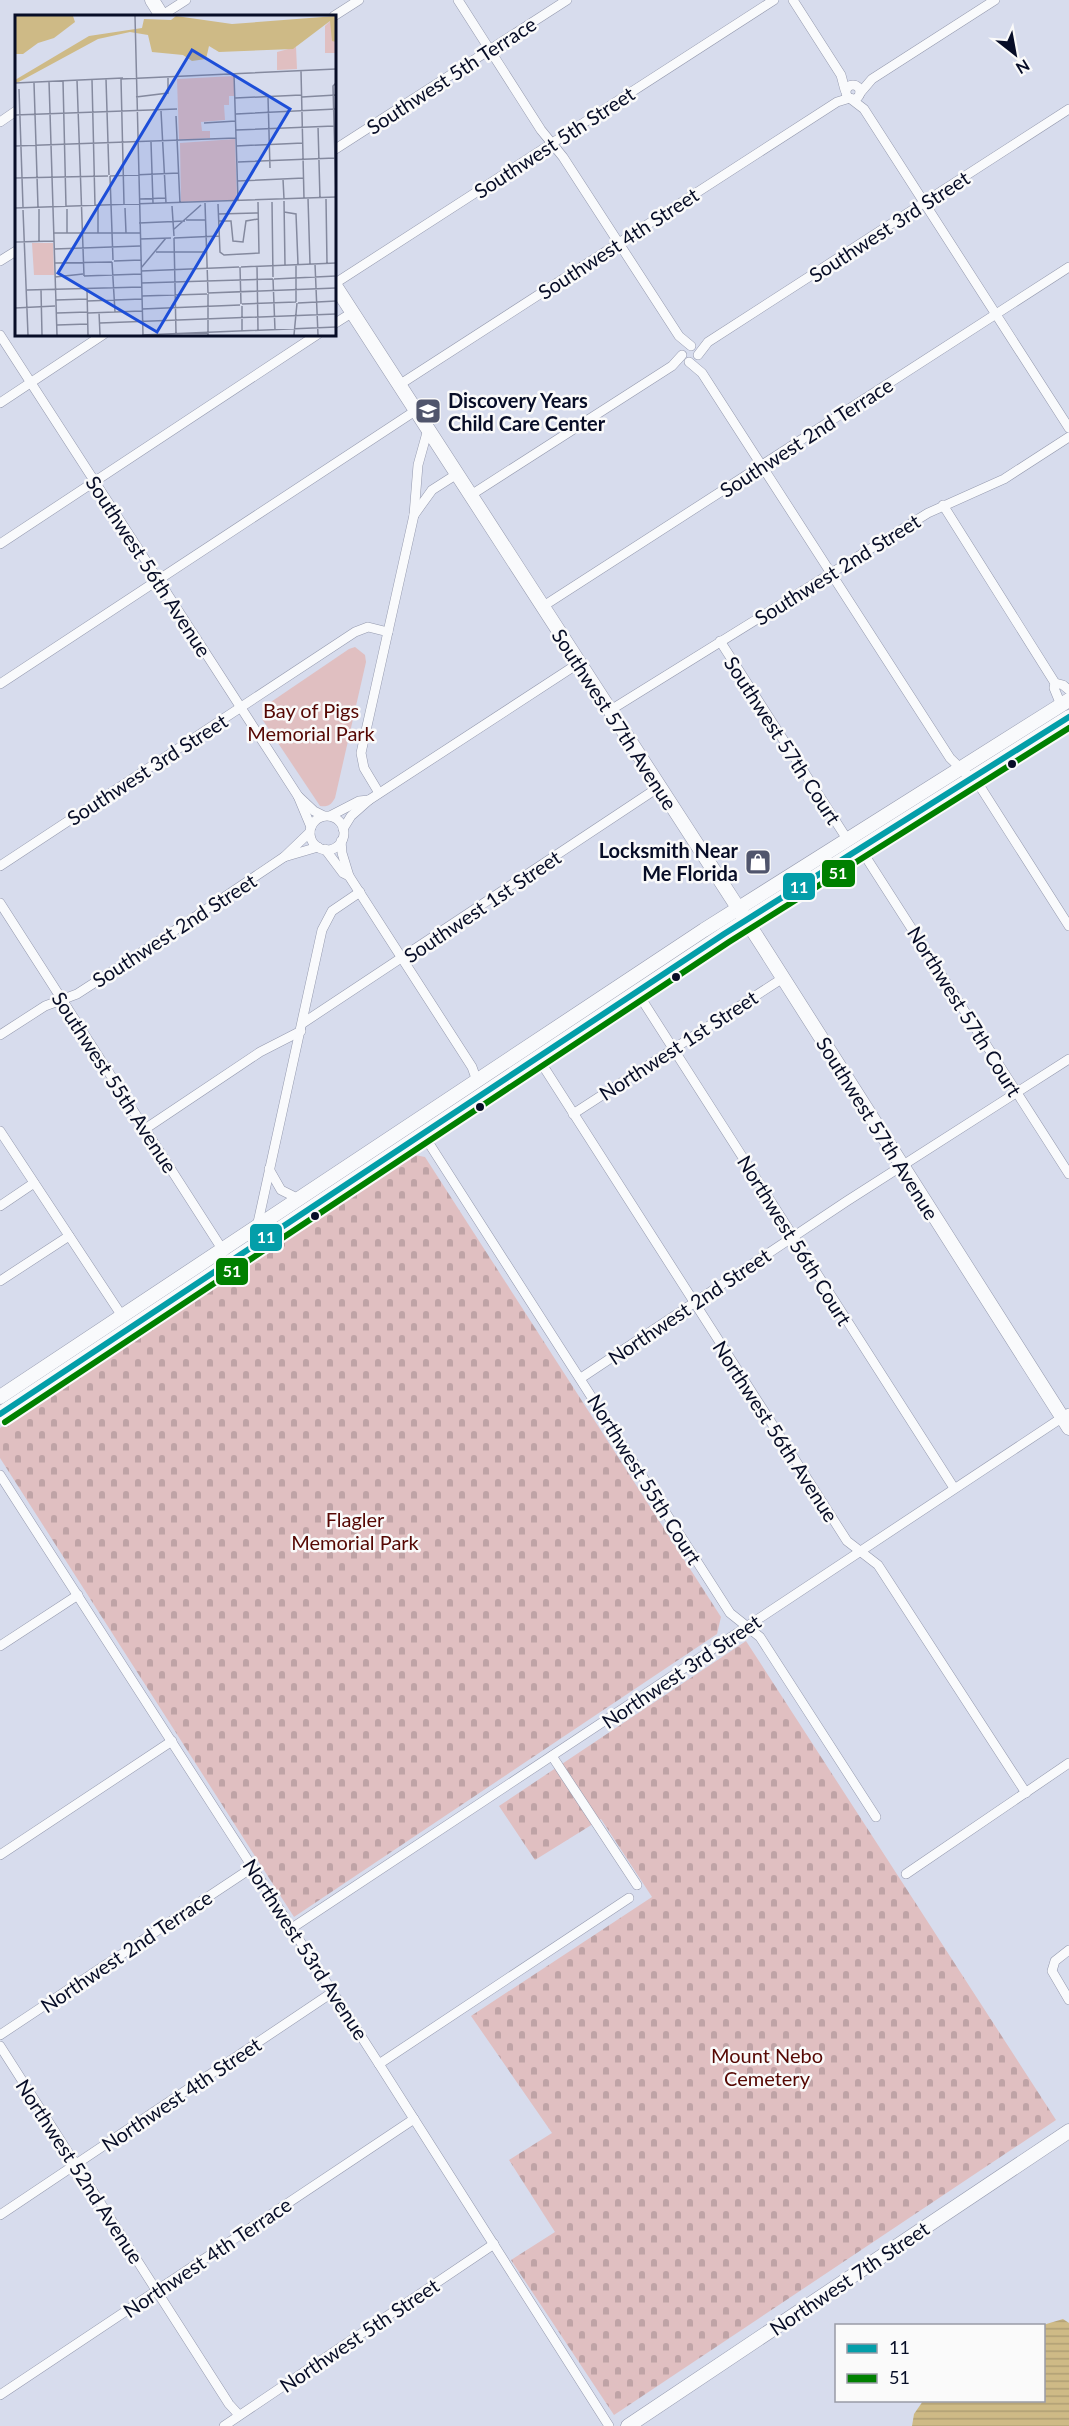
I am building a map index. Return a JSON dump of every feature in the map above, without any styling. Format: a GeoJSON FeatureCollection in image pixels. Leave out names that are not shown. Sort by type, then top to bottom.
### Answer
{"type":"FeatureCollection","features":[{"type":"Feature","properties":{"kind":"main road"},"geometry":{"type":"LineString","coordinates":[[152,0],[161,15]]}},
{"type":"Feature","properties":{"kind":"main road","name":"Southwest 57th Avenue"},"geometry":{"type":"LineString","coordinates":[[336,287],[783,978],[901,1166],[1067,1419]]}},
{"type":"Feature","properties":{"kind":"main road"},"geometry":{"type":"LineString","coordinates":[[0,1397],[73,1356],[247,1251],[637,992],[847,839],[1065,703]]}},
{"type":"Feature","properties":{"kind":"main road"},"geometry":{"type":"LineString","coordinates":[[0,1414],[122,1316],[552,1031],[741,915],[860,848],[1069,717]]}},
{"type":"Feature","properties":{"kind":"main road"},"geometry":{"type":"LineString","coordinates":[[538,1058],[552,1031]]}},
{"type":"Feature","properties":{"kind":"main road"},"geometry":{"type":"LineString","coordinates":[[464,1106],[473,1093],[477,1081]]}},
{"type":"Feature","properties":{"kind":"main road"},"geometry":{"type":"LineString","coordinates":[[247,1251],[256,1227]]}},
{"type":"Feature","properties":{"kind":"main road","name":"Northwest 7th Street"},"geometry":{"type":"LineString","coordinates":[[628,2426],[1069,2131]]}},
{"type":"Feature","properties":{"kind":"street"},"geometry":{"type":"LineString","coordinates":[[164,15],[186,0]]}},
{"type":"Feature","properties":{"kind":"street"},"geometry":{"type":"LineString","coordinates":[[336,15],[359,0]]}},
{"type":"Feature","properties":{"kind":"street"},"geometry":{"type":"LineString","coordinates":[[458,0],[679,336],[950,758],[981,788],[1069,926]]}},
{"type":"Feature","properties":{"kind":"street","name":"Southwest 5th Terrace"},"geometry":{"type":"LineString","coordinates":[[336,149],[567,0]]}},
{"type":"Feature","properties":{"kind":"street","name":"Southwest 5th Street"},"geometry":{"type":"LineString","coordinates":[[336,283],[761,4],[774,0]]}},
{"type":"Feature","properties":{"kind":"street"},"geometry":{"type":"LineString","coordinates":[[793,0],[852,92],[863,104],[862,107],[1069,428]]}},
{"type":"Feature","properties":{"kind":"street","name":"Southwest 4th Street"},"geometry":{"type":"LineString","coordinates":[[399,385],[995,0]]}},
{"type":"Feature","properties":{"kind":"street","name":"Southwest 3rd Street"},"geometry":{"type":"LineString","coordinates":[[471,495],[1069,110]]}},
{"type":"Feature","properties":{"kind":"street"},"geometry":{"type":"LineString","coordinates":[[0,122],[15,112]]}},
{"type":"Feature","properties":{"kind":"street"},"geometry":{"type":"LineString","coordinates":[[0,261],[15,251]]}},
{"type":"Feature","properties":{"kind":"street","name":"Southwest 2nd Terrace"},"geometry":{"type":"LineString","coordinates":[[542,607],[1069,267]]}},
{"type":"Feature","properties":{"kind":"street"},"geometry":{"type":"LineString","coordinates":[[336,323],[353,312]]}},
{"type":"Feature","properties":{"kind":"street","name":"Southwest 56th Avenue"},"geometry":{"type":"LineString","coordinates":[[0,335],[298,796],[310,829]]}},
{"type":"Feature","properties":{"kind":"street"},"geometry":{"type":"LineString","coordinates":[[0,403],[101,336]]}},
{"type":"Feature","properties":{"kind":"street"},"geometry":{"type":"LineString","coordinates":[[0,544],[315,336]]}},
{"type":"Feature","properties":{"kind":"street"},"geometry":{"type":"LineString","coordinates":[[0,684],[415,411]]}},
{"type":"Feature","properties":{"kind":"street"},"geometry":{"type":"LineString","coordinates":[[379,793],[365,772],[361,756],[414,515],[418,465],[428,429]]}},
{"type":"Feature","properties":{"kind":"street","name":"Southwest 2nd Street"},"geometry":{"type":"LineString","coordinates":[[609,711],[943,505],[1004,479],[1069,437]]}},
{"type":"Feature","properties":{"kind":"street"},"geometry":{"type":"LineString","coordinates":[[414,515],[432,490],[457,474]]}},
{"type":"Feature","properties":{"kind":"street"},"geometry":{"type":"LineString","coordinates":[[943,505],[1055,683],[1069,690]]}},
{"type":"Feature","properties":{"kind":"street","name":"Southwest 3rd Street"},"geometry":{"type":"LineString","coordinates":[[0,866],[355,632],[368,627],[388,632]]}},
{"type":"Feature","properties":{"kind":"street","name":"Southwest 57th Court"},"geometry":{"type":"LineString","coordinates":[[720,641],[847,839]]}},
{"type":"Feature","properties":{"kind":"street"},"geometry":{"type":"LineString","coordinates":[[477,1081],[472,1067],[350,876],[342,853],[343,829],[351,816],[369,800],[579,663]]}},
{"type":"Feature","properties":{"kind":"street"},"geometry":{"type":"LineString","coordinates":[[1055,683],[1054,688],[1065,703]]}},
{"type":"Feature","properties":{"kind":"street","name":"Southwest 1st Street"},"geometry":{"type":"LineString","coordinates":[[145,1128],[302,1027],[659,787]]}},
{"type":"Feature","properties":{"kind":"street","name":"Southwest 56th Avenue"},"geometry":{"type":"LineString","coordinates":[[298,796],[314,811],[327,816]]}},
{"type":"Feature","properties":{"kind":"street"},"geometry":{"type":"LineString","coordinates":[[350,876],[343,873],[322,848],[313,842],[310,829],[316,820],[359,801],[369,800]]}},
{"type":"Feature","properties":{"kind":"street"},"geometry":{"type":"LineString","coordinates":[[327,816],[337,819],[343,829]]}},
{"type":"Feature","properties":{"kind":"street","name":"Southwest 2nd Street"},"geometry":{"type":"LineString","coordinates":[[284,857],[310,829]]}},
{"type":"Feature","properties":{"kind":"street"},"geometry":{"type":"LineString","coordinates":[[322,848],[333,848],[341,841]]}},
{"type":"Feature","properties":{"kind":"street","name":"Southwest 2nd Street"},"geometry":{"type":"LineString","coordinates":[[0,1035],[45,1006],[77,994],[284,857],[322,848]]}},
{"type":"Feature","properties":{"kind":"street","name":"Northwest 57th Court"},"geometry":{"type":"LineString","coordinates":[[860,848],[1069,1174]]}},
{"type":"Feature","properties":{"kind":"street"},"geometry":{"type":"LineString","coordinates":[[256,1227],[325,922],[332,911],[360,892]]}},
{"type":"Feature","properties":{"kind":"street","name":"Southwest 55th Avenue"},"geometry":{"type":"LineString","coordinates":[[0,903],[230,1262]]}},
{"type":"Feature","properties":{"kind":"street","name":"Northwest 1st Street"},"geometry":{"type":"LineString","coordinates":[[573,1114],[783,978]]}},
{"type":"Feature","properties":{"kind":"street","name":"Northwest 56th Court"},"geometry":{"type":"LineString","coordinates":[[637,992],[954,1488]]}},
{"type":"Feature","properties":{"kind":"street","name":"Northwest 56th Avenue"},"geometry":{"type":"LineString","coordinates":[[538,1058],[847,1541],[878,1565],[1026,1793]]}},
{"type":"Feature","properties":{"kind":"street","name":"Northwest 2nd Street"},"geometry":{"type":"LineString","coordinates":[[581,1378],[901,1166],[1069,1059]]}},
{"type":"Feature","properties":{"kind":"street"},"geometry":{"type":"LineString","coordinates":[[0,1131],[122,1316]]}},
{"type":"Feature","properties":{"kind":"street","name":"Northwest 55th Court"},"geometry":{"type":"LineString","coordinates":[[423,1134],[730,1613],[760,1637],[876,1817]]}},
{"type":"Feature","properties":{"kind":"street"},"geometry":{"type":"LineString","coordinates":[[269,1169],[281,1190],[299,1199]]}},
{"type":"Feature","properties":{"kind":"street"},"geometry":{"type":"LineString","coordinates":[[0,1206],[34,1183]]}},
{"type":"Feature","properties":{"kind":"street"},"geometry":{"type":"LineString","coordinates":[[0,1281],[69,1236]]}},
{"type":"Feature","properties":{"kind":"street","name":"Northwest 3rd Street"},"geometry":{"type":"LineString","coordinates":[[292,1928],[954,1488],[1067,1419]]}},
{"type":"Feature","properties":{"kind":"street","name":"Northwest 53rd Avenue"},"geometry":{"type":"LineString","coordinates":[[0,1474],[609,2426]]}},
{"type":"Feature","properties":{"kind":"street"},"geometry":{"type":"LineString","coordinates":[[0,1646],[78,1594]]}},
{"type":"Feature","properties":{"kind":"street"},"geometry":{"type":"LineString","coordinates":[[0,1855],[172,1741]]}},
{"type":"Feature","properties":{"kind":"street"},"geometry":{"type":"LineString","coordinates":[[552,1756],[637,1885]]}},
{"type":"Feature","properties":{"kind":"street"},"geometry":{"type":"LineString","coordinates":[[906,1874],[1069,1763]]}},
{"type":"Feature","properties":{"kind":"street","name":"Northwest 2nd Terrace"},"geometry":{"type":"LineString","coordinates":[[0,2035],[253,1867]]}},
{"type":"Feature","properties":{"kind":"street"},"geometry":{"type":"LineString","coordinates":[[379,2064],[629,1898]]}},
{"type":"Feature","properties":{"kind":"street"},"geometry":{"type":"LineString","coordinates":[[1069,1950],[1052,1966],[1054,1976],[1069,2000]]}},
{"type":"Feature","properties":{"kind":"street","name":"Northwest 4th Street"},"geometry":{"type":"LineString","coordinates":[[0,2215],[333,1992]]}},
{"type":"Feature","properties":{"kind":"street","name":"Northwest 52nd Avenue"},"geometry":{"type":"LineString","coordinates":[[0,2046],[229,2404],[239,2415]]}},
{"type":"Feature","properties":{"kind":"street","name":"Northwest 4th Terrace"},"geometry":{"type":"LineString","coordinates":[[0,2395],[414,2119]]}},
{"type":"Feature","properties":{"kind":"street","name":"Northwest 5th Street"},"geometry":{"type":"LineString","coordinates":[[224,2426],[494,2244]]}},
{"type":"Feature","properties":{"kind":"green space","name":"Bay of Pigs Memorial Park"},"geometry":{"type":"Polygon","coordinates":[[[355,647],[365,655],[366,662],[335,798],[329,805],[320,806],[262,719],[262,708],[355,647]]]}},
{"type":"Feature","properties":{"kind":"green space","name":"Flagler Memorial Park"},"geometry":{"type":"Polygon","coordinates":[[[410,1154],[425,1157],[721,1617],[717,1634],[294,1917],[0,1458],[0,1428],[410,1154]]]}},
{"type":"Feature","properties":{"kind":"green space","name":"Mount Nebo Cemetery"},"geometry":{"type":"Polygon","coordinates":[[[746,1641],[1056,2120],[614,2415],[511,2260],[555,2232],[509,2160],[552,2133],[471,2016],[652,1897],[601,1819],[535,1860],[499,1806],[746,1641]]]}},
{"type":"Feature","properties":{"kind":"shaded area"},"geometry":{"type":"Polygon","coordinates":[[[1063,2319],[1069,2323],[1069,2426],[912,2426],[914,2414],[922,2402],[1045,2402],[1045,2324],[1063,2319]]]}},
{"type":"Feature","properties":{"kind":"transit line","name":"11"},"geometry":{"type":"LineString","coordinates":[[0,1414],[724,934],[1069,717]]}},
{"type":"Feature","properties":{"kind":"transit line","name":"51"},"geometry":{"type":"LineString","coordinates":[[5,1422],[729,942],[1069,728]]}},
{"type":"Feature","properties":{"kind":"place","name":"Discovery Years Child Care Center"},"geometry":{"type":"Point","coordinates":[428,411]}},
{"type":"Feature","properties":{"kind":"place","name":"Locksmith Near Me Florida"},"geometry":{"type":"Point","coordinates":[758,862]}}]}
